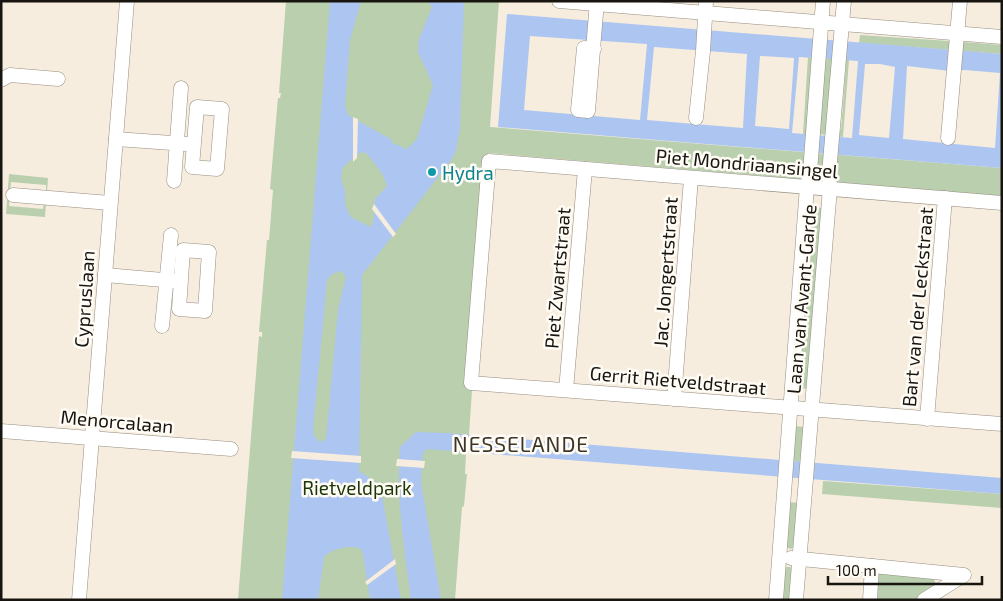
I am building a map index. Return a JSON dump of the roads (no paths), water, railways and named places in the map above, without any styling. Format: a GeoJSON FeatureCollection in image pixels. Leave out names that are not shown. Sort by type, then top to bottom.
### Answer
{"type":"FeatureCollection","features":[{"type":"Feature","properties":{"kind":"street","name":"Cypruslaan"},"geometry":{"type":"LineString","coordinates":[[79,600],[127,1]]}},
{"type":"Feature","properties":{"kind":"street"},"geometry":{"type":"LineString","coordinates":[[560,1],[597,7],[705,13],[821,30],[843,24],[957,39],[1002,37]]}},
{"type":"Feature","properties":{"kind":"street","name":"Laan van Avant-Garde"},"geometry":{"type":"LineString","coordinates":[[776,600],[823,1]]}},
{"type":"Feature","properties":{"kind":"street","name":"Laan van Avant-Garde"},"geometry":{"type":"LineString","coordinates":[[796,600],[844,1]]}},
{"type":"Feature","properties":{"kind":"street"},"geometry":{"type":"LineString","coordinates":[[948,138],[960,1]]}},
{"type":"Feature","properties":{"kind":"street"},"geometry":{"type":"LineString","coordinates":[[594,49],[597,7]]}},
{"type":"Feature","properties":{"kind":"street"},"geometry":{"type":"LineString","coordinates":[[696,118],[705,13]]}},
{"type":"Feature","properties":{"kind":"street"},"geometry":{"type":"LineString","coordinates":[[1,80],[10,75],[58,79]]}},
{"type":"Feature","properties":{"kind":"street"},"geometry":{"type":"LineString","coordinates":[[174,181],[181,88]]}},
{"type":"Feature","properties":{"kind":"street"},"geometry":{"type":"LineString","coordinates":[[116,139],[194,145]]}},
{"type":"Feature","properties":{"kind":"street","name":"Piet Mondriaansingel"},"geometry":{"type":"LineString","coordinates":[[471,383],[489,161],[1002,203]]}},
{"type":"Feature","properties":{"kind":"street","name":"Piet Zwartstraat"},"geometry":{"type":"LineString","coordinates":[[566,390],[585,169]]}},
{"type":"Feature","properties":{"kind":"street","name":"Jac. Jongertstraat"},"geometry":{"type":"LineString","coordinates":[[674,399],[691,178]]}},
{"type":"Feature","properties":{"kind":"street"},"geometry":{"type":"LineString","coordinates":[[13,195],[110,203]]}},
{"type":"Feature","properties":{"kind":"street","name":"Bart van der Leckstraat"},"geometry":{"type":"LineString","coordinates":[[927,419],[945,198]]}},
{"type":"Feature","properties":{"kind":"street"},"geometry":{"type":"LineString","coordinates":[[162,326],[171,234]]}},
{"type":"Feature","properties":{"kind":"street"},"geometry":{"type":"LineString","coordinates":[[105,275],[181,281]]}},
{"type":"Feature","properties":{"kind":"street","name":"Gerrit Rietveldstraat"},"geometry":{"type":"LineString","coordinates":[[471,383],[1002,424]]}},
{"type":"Feature","properties":{"kind":"street","name":"Menorcalaan"},"geometry":{"type":"LineString","coordinates":[[1,431],[231,449]]}},
{"type":"Feature","properties":{"kind":"street"},"geometry":{"type":"LineString","coordinates":[[780,557],[964,575],[924,600]]}},
{"type":"Feature","properties":{"kind":"street"},"geometry":{"type":"LineString","coordinates":[[870,600],[872,566]]}},
{"type":"Feature","properties":{"kind":"water"},"geometry":{"type":"Polygon","coordinates":[[[330,1],[361,1],[350,40],[345,105],[348,115],[392,140],[392,143],[407,149],[417,139],[433,85],[418,52],[419,39],[432,7],[428,1],[464,1],[460,129],[456,151],[452,159],[362,275],[359,471],[380,485],[401,600],[370,600],[361,549],[347,547],[336,550],[324,557],[318,600],[282,600],[330,1]],[[361,152],[342,169],[341,179],[345,191],[345,205],[351,217],[370,227],[373,223],[375,199],[387,186],[384,177],[375,164],[366,153],[361,152]],[[342,271],[332,274],[327,280],[313,430],[315,437],[320,442],[326,439],[338,310],[346,277],[342,271]]]}},
{"type":"Feature","properties":{"kind":"water"},"geometry":{"type":"Polygon","coordinates":[[[507,14],[1002,54],[1002,168],[498,127],[507,14]],[[530,36],[524,110],[640,120],[647,44],[530,36]],[[654,47],[647,120],[743,128],[747,54],[654,47]],[[760,56],[755,126],[789,129],[794,58],[760,56]],[[799,57],[792,133],[852,138],[858,61],[799,57]],[[865,64],[859,135],[889,138],[895,67],[865,64]],[[907,66],[903,139],[995,148],[1000,73],[965,70],[950,71],[907,66]]]}},
{"type":"Feature","properties":{"kind":"water"},"geometry":{"type":"Polygon","coordinates":[[[416,432],[1002,478],[1002,494],[427,449],[423,454],[421,482],[441,600],[411,600],[401,524],[399,466],[400,447],[416,432]]]}},
{"type":"Feature","properties":{"kind":"place","name":"Hydra"},"geometry":{"type":"Point","coordinates":[432,172]}},
{"type":"Feature","properties":{"kind":"district","name":"NESSELANDE"},"geometry":{"type":"Point","coordinates":[521,443]}},
{"type":"Feature","properties":{"kind":"park label","name":"Rietveldpark"},"geometry":{"type":"Point","coordinates":[357,487]}}]}
